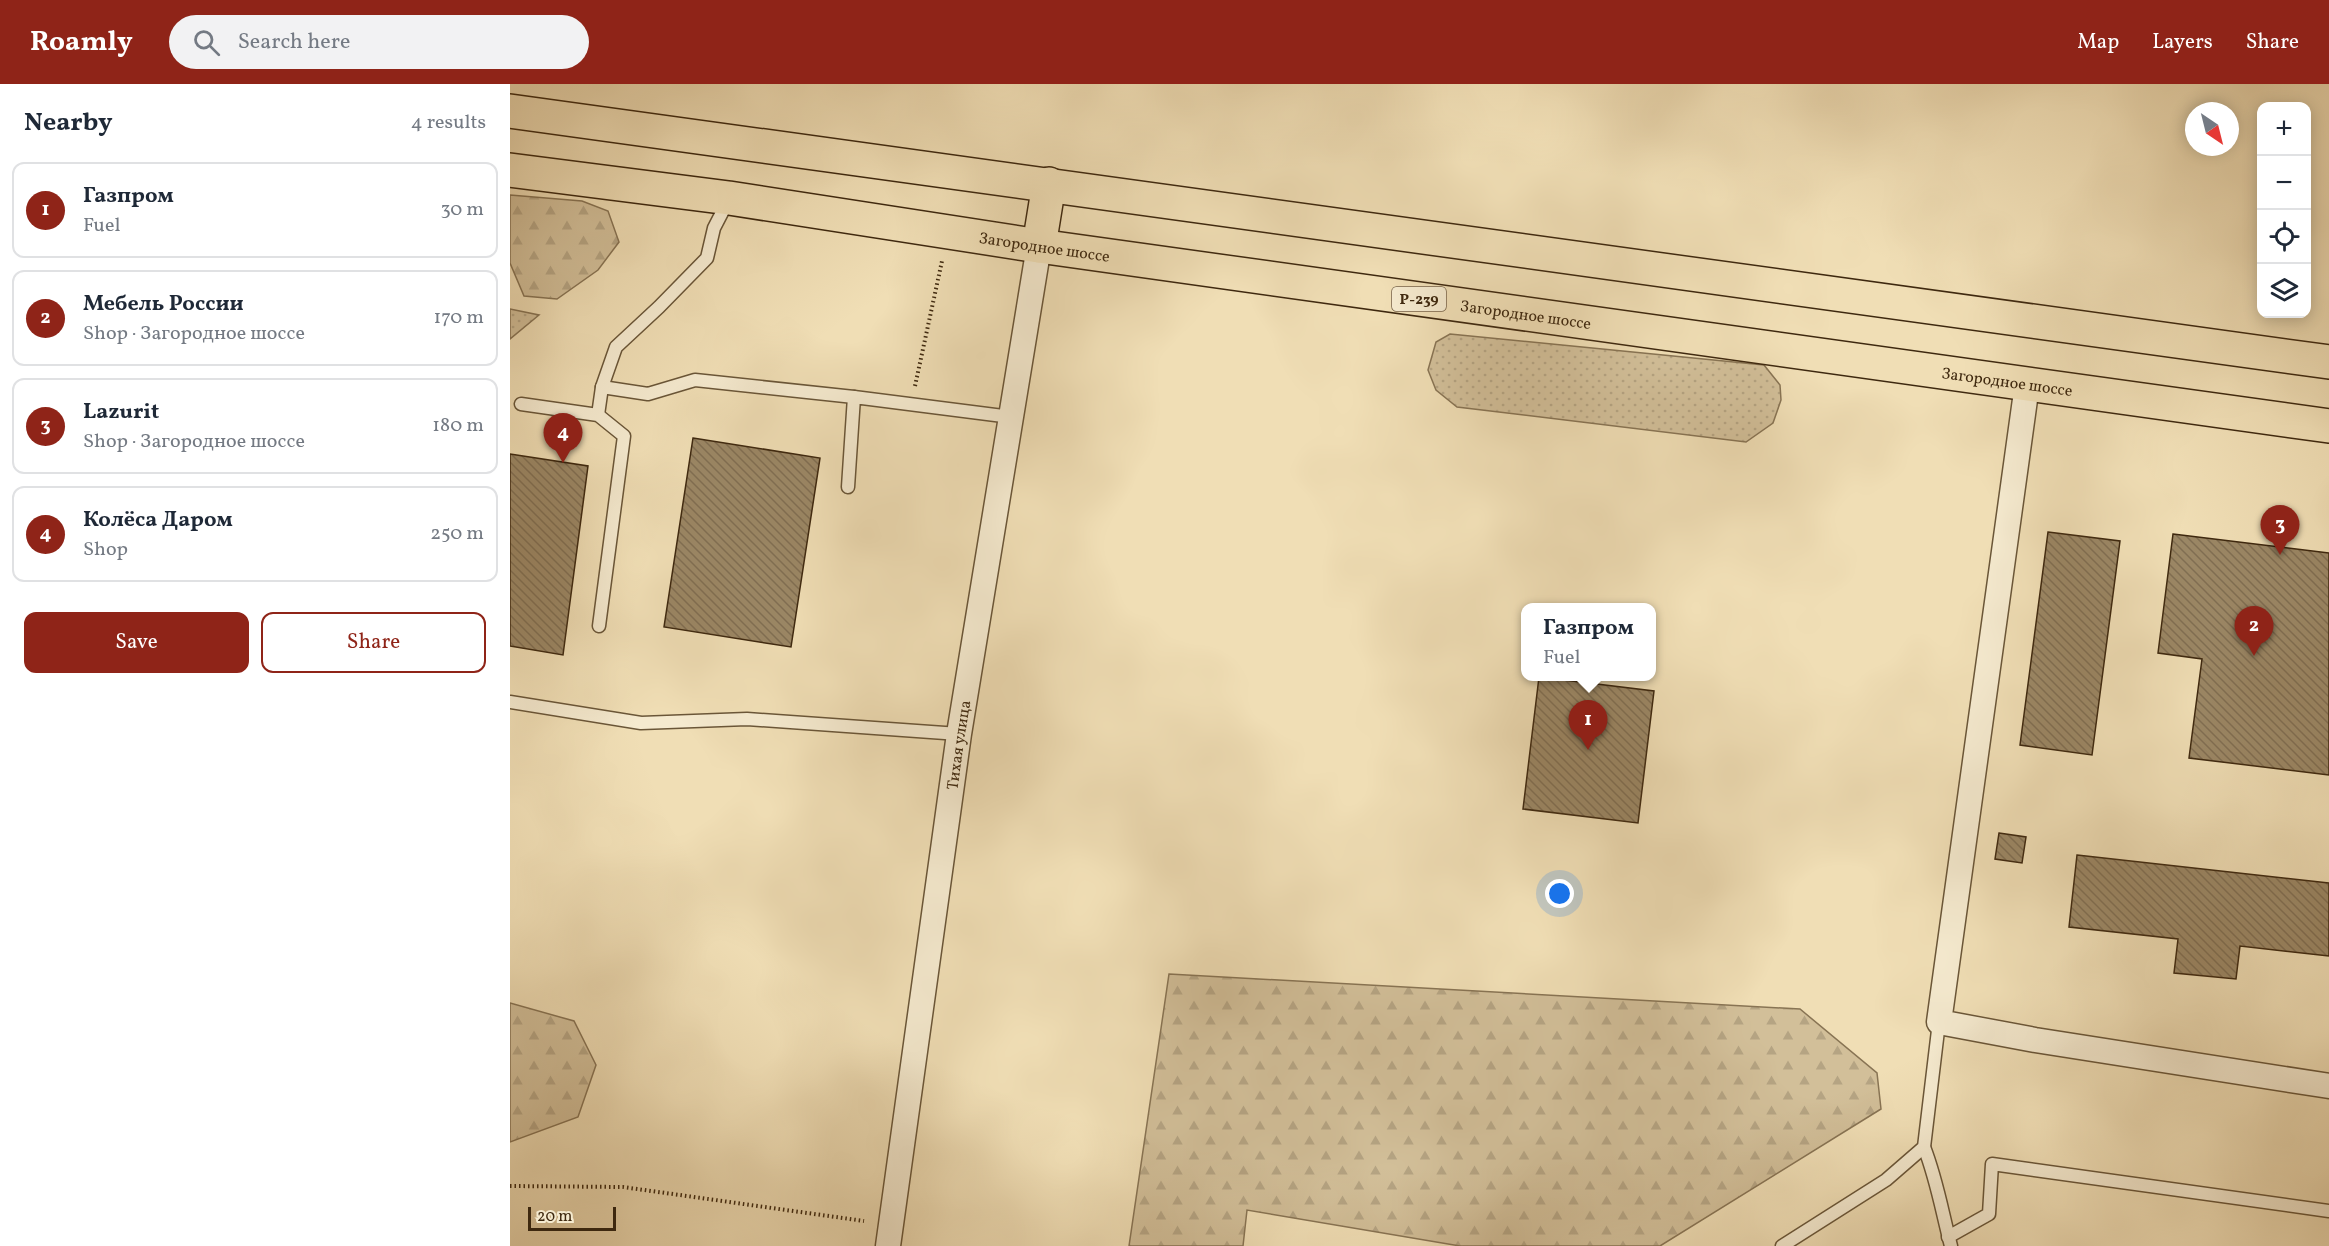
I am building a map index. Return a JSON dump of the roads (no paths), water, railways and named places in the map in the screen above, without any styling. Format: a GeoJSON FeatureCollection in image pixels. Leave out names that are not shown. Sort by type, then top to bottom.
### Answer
{"type":"FeatureCollection","features":[{"type":"Feature","properties":{"kind":"highway"},"geometry":{"type":"LineString","coordinates":[[510,111],[2329,362]]}},
{"type":"Feature","properties":{"kind":"highway","name":"Загородное шоссе"},"geometry":{"type":"LineString","coordinates":[[510,170],[729,198],[1039,246],[2329,426]]}},
{"type":"Feature","properties":{"kind":"highway"},"geometry":{"type":"LineString","coordinates":[[1039,246],[1049,184]]}},
{"type":"Feature","properties":{"kind":"street","name":"Тихая улица"},"geometry":{"type":"LineString","coordinates":[[890,1236],[959,734],[1039,246]]}},
{"type":"Feature","properties":{"kind":"street"},"geometry":{"type":"LineString","coordinates":[[2027,385],[1939,1022],[2035,1040],[2329,1086]]}},
{"type":"Feature","properties":{"kind":"lane"},"geometry":{"type":"LineString","coordinates":[[598,416],[602,387],[616,347],[707,258],[714,228],[729,198]]}},
{"type":"Feature","properties":{"kind":"lane"},"geometry":{"type":"LineString","coordinates":[[602,387],[648,394],[695,380],[1011,417]]}},
{"type":"Feature","properties":{"kind":"lane"},"geometry":{"type":"LineString","coordinates":[[848,487],[854,397]]}},
{"type":"Feature","properties":{"kind":"lane"},"geometry":{"type":"LineString","coordinates":[[521,404],[598,416],[624,436],[599,626]]}},
{"type":"Feature","properties":{"kind":"lane"},"geometry":{"type":"LineString","coordinates":[[510,702],[641,723],[747,719],[959,734]]}},
{"type":"Feature","properties":{"kind":"lane"},"geometry":{"type":"LineString","coordinates":[[1939,1022],[1924,1148],[1935,1176],[1949,1242],[1989,1214],[1992,1164],[2329,1211]]}},
{"type":"Feature","properties":{"kind":"lane"},"geometry":{"type":"LineString","coordinates":[[1782,1246],[1886,1180],[1924,1148]]}},
{"type":"Feature","properties":{"kind":"place","name":"Колёса Даром"},"geometry":{"type":"Point","coordinates":[563,463]}},
{"type":"Feature","properties":{"kind":"place","name":"Lazurit"},"geometry":{"type":"Point","coordinates":[2280,555]}},
{"type":"Feature","properties":{"kind":"place","name":"Мебель России"},"geometry":{"type":"Point","coordinates":[2254,656]}},
{"type":"Feature","properties":{"kind":"place","name":"Газпром"},"geometry":{"type":"Point","coordinates":[1588,750]}}]}
